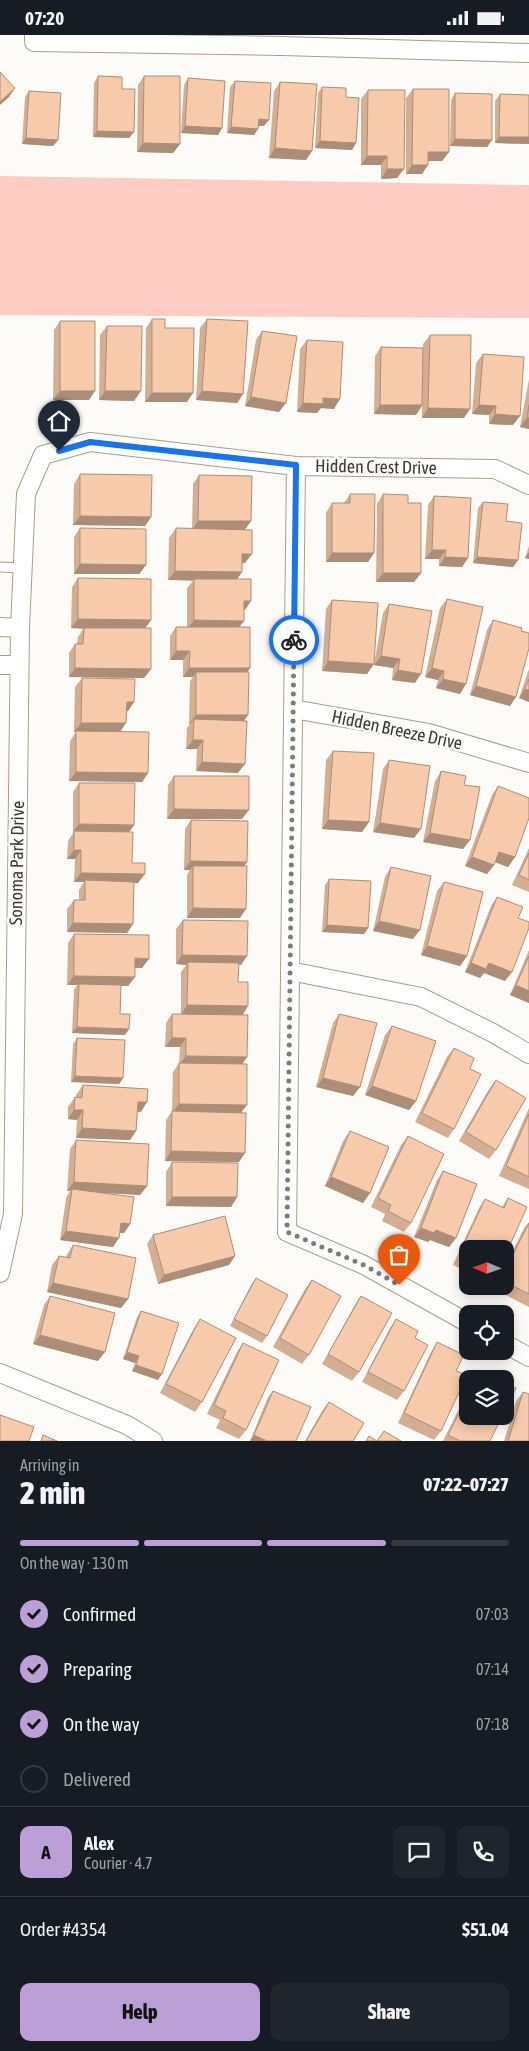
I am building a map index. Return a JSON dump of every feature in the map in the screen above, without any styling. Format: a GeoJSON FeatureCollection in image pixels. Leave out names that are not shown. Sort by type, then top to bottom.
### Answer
{"type":"FeatureCollection","features":[{"type":"Feature","properties":{"kind":"street"},"geometry":{"type":"LineString","coordinates":[[34,39],[282,40],[529,53]]}},
{"type":"Feature","properties":{"kind":"street","name":"Hidden Crest Drive"},"geometry":{"type":"LineString","coordinates":[[43,455],[90,442],[296,465],[494,469],[529,485]]}},
{"type":"Feature","properties":{"kind":"street","name":"Sonoma Park Drive"},"geometry":{"type":"LineString","coordinates":[[0,1273],[13,1214],[19,665],[22,568],[26,494],[43,455]]}},
{"type":"Feature","properties":{"kind":"street"},"geometry":{"type":"LineString","coordinates":[[296,465],[287,1232],[364,1265],[459,1318]]}},
{"type":"Feature","properties":{"kind":"street"},"geometry":{"type":"LineString","coordinates":[[0,627],[20,628]]}},
{"type":"Feature","properties":{"kind":"street"},"geometry":{"type":"LineString","coordinates":[[0,665],[19,665]]}},
{"type":"Feature","properties":{"kind":"street","name":"Hidden Breeze Drive"},"geometry":{"type":"LineString","coordinates":[[293,709],[429,733],[529,763]]}},
{"type":"Feature","properties":{"kind":"street"},"geometry":{"type":"LineString","coordinates":[[290,971],[421,997],[493,1033],[529,1054]]}},
{"type":"Feature","properties":{"kind":"street"},"geometry":{"type":"LineString","coordinates":[[514,1349],[529,1357]]}},
{"type":"Feature","properties":{"kind":"street"},"geometry":{"type":"LineString","coordinates":[[0,1373],[126,1425],[153,1441]]}},
{"type":"Feature","properties":{"kind":"lane"},"geometry":{"type":"LineString","coordinates":[[0,567],[22,568]]}},
{"type":"Feature","properties":{"kind":"shaded area"},"geometry":{"type":"Polygon","coordinates":[[[0,176],[529,185],[529,318],[0,315],[0,176]]]}},
{"type":"Feature","properties":{"kind":"building"},"geometry":{"type":"Polygon","coordinates":[[[0,72],[15,88],[0,102],[0,72]]]}},
{"type":"Feature","properties":{"kind":"building"},"geometry":{"type":"Polygon","coordinates":[[[98,76],[122,77],[122,89],[135,89],[134,132],[97,131],[98,76]]]}},
{"type":"Feature","properties":{"kind":"building"},"geometry":{"type":"Polygon","coordinates":[[[144,76],[180,76],[180,144],[143,143],[144,76]]]}},
{"type":"Feature","properties":{"kind":"building"},"geometry":{"type":"Polygon","coordinates":[[[188,78],[225,81],[222,128],[185,126],[188,78]]]}},
{"type":"Feature","properties":{"kind":"building"},"geometry":{"type":"Polygon","coordinates":[[[235,81],[271,83],[269,120],[259,119],[258,129],[231,127],[235,81]]]}},
{"type":"Feature","properties":{"kind":"building"},"geometry":{"type":"Polygon","coordinates":[[[280,82],[317,84],[312,151],[275,148],[280,82]]]}},
{"type":"Feature","properties":{"kind":"building"},"geometry":{"type":"Polygon","coordinates":[[[322,87],[346,88],[346,97],[359,98],[356,143],[320,141],[322,87]]]}},
{"type":"Feature","properties":{"kind":"building"},"geometry":{"type":"Polygon","coordinates":[[[413,89],[449,89],[449,152],[428,152],[428,165],[412,165],[413,89]]]}},
{"type":"Feature","properties":{"kind":"building"},"geometry":{"type":"Polygon","coordinates":[[[368,90],[405,90],[404,169],[387,169],[387,156],[367,156],[368,90]]]}},
{"type":"Feature","properties":{"kind":"building"},"geometry":{"type":"Polygon","coordinates":[[[29,91],[61,93],[58,140],[26,138],[29,91]]]}},
{"type":"Feature","properties":{"kind":"building"},"geometry":{"type":"Polygon","coordinates":[[[455,93],[492,94],[492,140],[455,139],[455,93]]]}},
{"type":"Feature","properties":{"kind":"building"},"geometry":{"type":"Polygon","coordinates":[[[500,94],[529,95],[529,137],[499,137],[500,94]]]}},
{"type":"Feature","properties":{"kind":"building"},"geometry":{"type":"Polygon","coordinates":[[[152,319],[165,319],[165,328],[194,328],[193,393],[152,393],[152,319]]]}},
{"type":"Feature","properties":{"kind":"building"},"geometry":{"type":"Polygon","coordinates":[[[207,319],[248,321],[243,394],[202,391],[207,319]]]}},
{"type":"Feature","properties":{"kind":"building"},"geometry":{"type":"Polygon","coordinates":[[[60,321],[95,321],[95,391],[60,391],[60,321]]]}},
{"type":"Feature","properties":{"kind":"building"},"geometry":{"type":"Polygon","coordinates":[[[107,326],[142,326],[141,391],[105,391],[107,326]]]}},
{"type":"Feature","properties":{"kind":"building"},"geometry":{"type":"Polygon","coordinates":[[[262,331],[297,336],[286,403],[251,397],[262,331]]]}},
{"type":"Feature","properties":{"kind":"building"},"geometry":{"type":"Polygon","coordinates":[[[430,335],[471,335],[470,409],[428,408],[430,335]]]}},
{"type":"Feature","properties":{"kind":"building"},"geometry":{"type":"Polygon","coordinates":[[[307,340],[343,342],[340,399],[323,398],[323,404],[303,403],[307,340]]]}},
{"type":"Feature","properties":{"kind":"building"},"geometry":{"type":"Polygon","coordinates":[[[381,347],[423,348],[422,405],[380,405],[381,347]]]}},
{"type":"Feature","properties":{"kind":"building"},"geometry":{"type":"Polygon","coordinates":[[[483,354],[524,357],[520,416],[495,414],[496,406],[479,405],[483,354]]]}},
{"type":"Feature","properties":{"kind":"building"},"geometry":{"type":"Polygon","coordinates":[[[80,474],[152,475],[151,517],[80,516],[80,474]]]}},
{"type":"Feature","properties":{"kind":"building"},"geometry":{"type":"Polygon","coordinates":[[[199,475],[252,476],[251,521],[198,521],[199,475]]]}},
{"type":"Feature","properties":{"kind":"building"},"geometry":{"type":"Polygon","coordinates":[[[350,494],[375,494],[374,553],[332,553],[332,503],[350,503],[350,494]]]}},
{"type":"Feature","properties":{"kind":"building"},"geometry":{"type":"Polygon","coordinates":[[[383,494],[408,495],[408,503],[421,503],[421,573],[383,573],[383,494]]]}},
{"type":"Feature","properties":{"kind":"building"},"geometry":{"type":"Polygon","coordinates":[[[434,496],[471,498],[468,558],[445,557],[446,550],[432,550],[434,496]]]}},
{"type":"Feature","properties":{"kind":"building"},"geometry":{"type":"Polygon","coordinates":[[[483,502],[508,504],[506,521],[522,523],[518,560],[477,557],[483,502]]]}},
{"type":"Feature","properties":{"kind":"building"},"geometry":{"type":"Polygon","coordinates":[[[80,528],[146,529],[146,565],[80,564],[80,528]]]}},
{"type":"Feature","properties":{"kind":"building"},"geometry":{"type":"Polygon","coordinates":[[[176,528],[252,530],[252,554],[242,554],[242,572],[175,571],[176,528]]]}},
{"type":"Feature","properties":{"kind":"building"},"geometry":{"type":"Polygon","coordinates":[[[78,578],[151,579],[151,620],[78,619],[78,578]]]}},
{"type":"Feature","properties":{"kind":"building"},"geometry":{"type":"Polygon","coordinates":[[[194,579],[251,579],[251,601],[244,601],[244,621],[194,620],[194,579]]]}},
{"type":"Feature","properties":{"kind":"building"},"geometry":{"type":"Polygon","coordinates":[[[447,599],[483,607],[466,684],[443,679],[444,671],[432,668],[447,599]]]}},
{"type":"Feature","properties":{"kind":"building"},"geometry":{"type":"Polygon","coordinates":[[[332,600],[378,603],[374,664],[328,661],[332,600]]]}},
{"type":"Feature","properties":{"kind":"building"},"geometry":{"type":"Polygon","coordinates":[[[389,604],[432,611],[421,674],[398,670],[400,659],[381,656],[389,604]]]}},
{"type":"Feature","properties":{"kind":"building"},"geometry":{"type":"Polygon","coordinates":[[[493,620],[522,628],[521,631],[529,633],[529,648],[516,697],[476,686],[493,620]]]}},
{"type":"Feature","properties":{"kind":"building"},"geometry":{"type":"Polygon","coordinates":[[[176,627],[250,627],[250,668],[189,668],[190,651],[176,651],[176,627]]]}},
{"type":"Feature","properties":{"kind":"building"},"geometry":{"type":"Polygon","coordinates":[[[84,628],[151,628],[151,669],[75,668],[75,644],[83,644],[84,628]]]}},
{"type":"Feature","properties":{"kind":"building"},"geometry":{"type":"Polygon","coordinates":[[[196,672],[249,672],[248,715],[196,715],[196,672]]]}},
{"type":"Feature","properties":{"kind":"building"},"geometry":{"type":"Polygon","coordinates":[[[82,678],[135,679],[134,702],[127,702],[126,723],[81,723],[82,678]]]}},
{"type":"Feature","properties":{"kind":"building"},"geometry":{"type":"Polygon","coordinates":[[[529,679],[529,690],[525,689],[529,679]]]}},
{"type":"Feature","properties":{"kind":"building"},"geometry":{"type":"Polygon","coordinates":[[[194,719],[247,721],[245,764],[202,762],[203,740],[193,740],[194,719]]]}},
{"type":"Feature","properties":{"kind":"building"},"geometry":{"type":"Polygon","coordinates":[[[76,731],[149,732],[148,773],[76,772],[76,731]]]}},
{"type":"Feature","properties":{"kind":"building"},"geometry":{"type":"Polygon","coordinates":[[[333,751],[374,753],[369,822],[328,820],[333,751]]]}},
{"type":"Feature","properties":{"kind":"building"},"geometry":{"type":"Polygon","coordinates":[[[389,760],[430,766],[421,829],[380,823],[389,760]]]}},
{"type":"Feature","properties":{"kind":"building"},"geometry":{"type":"Polygon","coordinates":[[[441,771],[466,776],[464,785],[480,787],[470,840],[430,833],[441,771]]]}},
{"type":"Feature","properties":{"kind":"building"},"geometry":{"type":"Polygon","coordinates":[[[174,776],[249,776],[249,810],[174,809],[174,776]]]}},
{"type":"Feature","properties":{"kind":"building"},"geometry":{"type":"Polygon","coordinates":[[[79,783],[135,783],[134,825],[79,824],[79,783]]]}},
{"type":"Feature","properties":{"kind":"building"},"geometry":{"type":"Polygon","coordinates":[[[498,786],[529,798],[529,818],[515,857],[499,852],[494,865],[472,857],[498,786]]]}},
{"type":"Feature","properties":{"kind":"building"},"geometry":{"type":"Polygon","coordinates":[[[191,820],[248,821],[247,862],[190,861],[191,820]]]}},
{"type":"Feature","properties":{"kind":"building"},"geometry":{"type":"Polygon","coordinates":[[[74,831],[133,832],[132,863],[145,863],[145,874],[81,873],[81,850],[74,850],[74,831]]]}},
{"type":"Feature","properties":{"kind":"building"},"geometry":{"type":"Polygon","coordinates":[[[529,853],[529,880],[519,875],[529,853]]]}},
{"type":"Feature","properties":{"kind":"building"},"geometry":{"type":"Polygon","coordinates":[[[193,866],[247,866],[246,909],[193,908],[193,866]]]}},
{"type":"Feature","properties":{"kind":"building"},"geometry":{"type":"Polygon","coordinates":[[[391,867],[431,876],[420,930],[379,921],[391,867]]]}},
{"type":"Feature","properties":{"kind":"building"},"geometry":{"type":"Polygon","coordinates":[[[329,879],[371,881],[368,928],[327,925],[329,879]]]}},
{"type":"Feature","properties":{"kind":"building"},"geometry":{"type":"Polygon","coordinates":[[[85,880],[134,882],[133,924],[73,923],[74,900],[85,900],[85,880]]]}},
{"type":"Feature","properties":{"kind":"building"},"geometry":{"type":"Polygon","coordinates":[[[444,882],[483,892],[467,956],[427,946],[444,882]]]}},
{"type":"Feature","properties":{"kind":"building"},"geometry":{"type":"Polygon","coordinates":[[[497,897],[523,907],[518,918],[529,922],[529,928],[512,972],[489,963],[486,969],[471,963],[497,897]]]}},
{"type":"Feature","properties":{"kind":"building"},"geometry":{"type":"Polygon","coordinates":[[[183,920],[248,921],[247,956],[182,955],[183,920]]]}},
{"type":"Feature","properties":{"kind":"building"},"geometry":{"type":"Polygon","coordinates":[[[74,934],[149,935],[149,959],[135,958],[135,977],[74,976],[74,934]]]}},
{"type":"Feature","properties":{"kind":"building"},"geometry":{"type":"Polygon","coordinates":[[[529,956],[529,991],[516,985],[529,956]]]}},
{"type":"Feature","properties":{"kind":"building"},"geometry":{"type":"Polygon","coordinates":[[[188,962],[239,963],[238,982],[248,982],[248,1006],[187,1005],[188,962]]]}},
{"type":"Feature","properties":{"kind":"building"},"geometry":{"type":"Polygon","coordinates":[[[79,984],[121,985],[120,1014],[130,1014],[129,1029],[77,1027],[79,984]]]}},
{"type":"Feature","properties":{"kind":"building"},"geometry":{"type":"Polygon","coordinates":[[[172,1014],[248,1015],[247,1057],[186,1056],[186,1038],[172,1038],[172,1014]]]}},
{"type":"Feature","properties":{"kind":"building"},"geometry":{"type":"Polygon","coordinates":[[[339,1014],[377,1023],[360,1087],[323,1078],[339,1014]]]}},
{"type":"Feature","properties":{"kind":"building"},"geometry":{"type":"Polygon","coordinates":[[[392,1026],[436,1041],[416,1101],[372,1086],[392,1026]]]}},
{"type":"Feature","properties":{"kind":"building"},"geometry":{"type":"Polygon","coordinates":[[[77,1038],[125,1040],[123,1078],[75,1076],[77,1038]]]}},
{"type":"Feature","properties":{"kind":"building"},"geometry":{"type":"Polygon","coordinates":[[[454,1048],[474,1058],[470,1069],[481,1074],[454,1129],[422,1113],[454,1048]]]}},
{"type":"Feature","properties":{"kind":"building"},"geometry":{"type":"Polygon","coordinates":[[[179,1063],[247,1064],[247,1105],[179,1104],[179,1063]]]}},
{"type":"Feature","properties":{"kind":"building"},"geometry":{"type":"Polygon","coordinates":[[[496,1080],[526,1098],[496,1150],[466,1132],[496,1080]]]}},
{"type":"Feature","properties":{"kind":"building"},"geometry":{"type":"Polygon","coordinates":[[[83,1085],[148,1089],[147,1102],[138,1102],[136,1131],[82,1128],[83,1110],[74,1110],[75,1097],[82,1098],[83,1085]]]}},
{"type":"Feature","properties":{"kind":"building"},"geometry":{"type":"Polygon","coordinates":[[[172,1111],[246,1113],[245,1153],[171,1151],[172,1111]]]}},
{"type":"Feature","properties":{"kind":"building"},"geometry":{"type":"Polygon","coordinates":[[[529,1114],[529,1177],[506,1166],[529,1114]]]}},
{"type":"Feature","properties":{"kind":"building"},"geometry":{"type":"Polygon","coordinates":[[[350,1131],[389,1147],[370,1193],[331,1177],[350,1131]]]}},
{"type":"Feature","properties":{"kind":"building"},"geometry":{"type":"Polygon","coordinates":[[[408,1136],[444,1154],[411,1223],[388,1211],[391,1205],[378,1198],[408,1136]]]}},
{"type":"Feature","properties":{"kind":"building"},"geometry":{"type":"Polygon","coordinates":[[[76,1140],[149,1144],[147,1186],[74,1182],[76,1140]]]}},
{"type":"Feature","properties":{"kind":"building"},"geometry":{"type":"Polygon","coordinates":[[[172,1162],[238,1163],[237,1197],[172,1197],[172,1162]]]}},
{"type":"Feature","properties":{"kind":"building"},"geometry":{"type":"Polygon","coordinates":[[[443,1171],[477,1184],[456,1238],[436,1230],[434,1233],[421,1228],[443,1171]]]}},
{"type":"Feature","properties":{"kind":"building"},"geometry":{"type":"Polygon","coordinates":[[[72,1189],[134,1197],[130,1224],[121,1223],[119,1238],[66,1231],[72,1189]]]}},
{"type":"Feature","properties":{"kind":"building"},"geometry":{"type":"Polygon","coordinates":[[[508,1198],[527,1207],[512,1240],[466,1240],[485,1199],[504,1208],[508,1198]]]}},
{"type":"Feature","properties":{"kind":"building"},"geometry":{"type":"Polygon","coordinates":[[[225,1216],[235,1256],[164,1275],[153,1235],[225,1216]]]}},
{"type":"Feature","properties":{"kind":"building"},"geometry":{"type":"Polygon","coordinates":[[[529,1223],[529,1294],[514,1286],[514,1252],[529,1223]]]}},
{"type":"Feature","properties":{"kind":"building"},"geometry":{"type":"Polygon","coordinates":[[[73,1245],[136,1258],[128,1299],[53,1283],[59,1256],[70,1258],[73,1245]]]}},
{"type":"Feature","properties":{"kind":"building"},"geometry":{"type":"Polygon","coordinates":[[[256,1278],[288,1295],[267,1336],[234,1319],[256,1278]]]}},
{"type":"Feature","properties":{"kind":"building"},"geometry":{"type":"Polygon","coordinates":[[[312,1280],[341,1296],[309,1355],[280,1338],[312,1280]]]}},
{"type":"Feature","properties":{"kind":"building"},"geometry":{"type":"Polygon","coordinates":[[[50,1296],[115,1313],[105,1352],[40,1335],[50,1296]]]}},
{"type":"Feature","properties":{"kind":"building"},"geometry":{"type":"Polygon","coordinates":[[[361,1296],[392,1313],[359,1372],[328,1354],[361,1296]]]}},
{"type":"Feature","properties":{"kind":"building"},"geometry":{"type":"Polygon","coordinates":[[[141,1311],[179,1323],[162,1374],[136,1365],[139,1356],[127,1352],[141,1311]]]}},
{"type":"Feature","properties":{"kind":"building"},"geometry":{"type":"Polygon","coordinates":[[[200,1319],[236,1338],[202,1402],[166,1384],[200,1319]]]}},
{"type":"Feature","properties":{"kind":"building"},"geometry":{"type":"Polygon","coordinates":[[[396,1319],[418,1331],[415,1338],[428,1345],[404,1391],[368,1372],[396,1319]]]}},
{"type":"Feature","properties":{"kind":"building"},"geometry":{"type":"Polygon","coordinates":[[[437,1342],[459,1353],[459,1360],[462,1360],[456,1371],[459,1372],[459,1392],[441,1431],[404,1413],[437,1342]]]}},
{"type":"Feature","properties":{"kind":"building"},"geometry":{"type":"Polygon","coordinates":[[[243,1343],[279,1360],[246,1430],[223,1418],[226,1411],[214,1405],[243,1343]]]}},
{"type":"Feature","properties":{"kind":"building"},"geometry":{"type":"Polygon","coordinates":[[[273,1391],[311,1407],[296,1441],[267,1441],[254,1435],[273,1391]]]}},
{"type":"Feature","properties":{"kind":"building"},"geometry":{"type":"Polygon","coordinates":[[[523,1392],[529,1394],[529,1441],[508,1441],[523,1392]]]}},
{"type":"Feature","properties":{"kind":"building"},"geometry":{"type":"Polygon","coordinates":[[[329,1402],[364,1423],[353,1441],[306,1441],[329,1402]]]}},
{"type":"Feature","properties":{"kind":"building"},"geometry":{"type":"Polygon","coordinates":[[[459,1413],[459,1425],[498,1425],[490,1441],[460,1441],[448,1435],[459,1413]]]}},
{"type":"Feature","properties":{"kind":"building"},"geometry":{"type":"Polygon","coordinates":[[[0,1415],[34,1427],[29,1441],[0,1441],[0,1415]]]}},
{"type":"Feature","properties":{"kind":"building"},"geometry":{"type":"Polygon","coordinates":[[[384,1431],[401,1441],[377,1441],[384,1431]]]}},
{"type":"Feature","properties":{"kind":"building"},"geometry":{"type":"Polygon","coordinates":[[[43,1435],[57,1441],[41,1441],[43,1435]]]}},
{"type":"Feature","properties":{"kind":"building"},"geometry":{"type":"Polygon","coordinates":[[[369,1436],[377,1441],[366,1441],[369,1436]]]}},
{"type":"Feature","properties":{"kind":"way so far"},"geometry":{"type":"LineString","coordinates":[[294,640],[287,1232],[364,1265],[399,1285]]}},
{"type":"Feature","properties":{"kind":"route"},"geometry":{"type":"LineString","coordinates":[[59,451],[90,442],[296,465],[294,640]]}}]}
